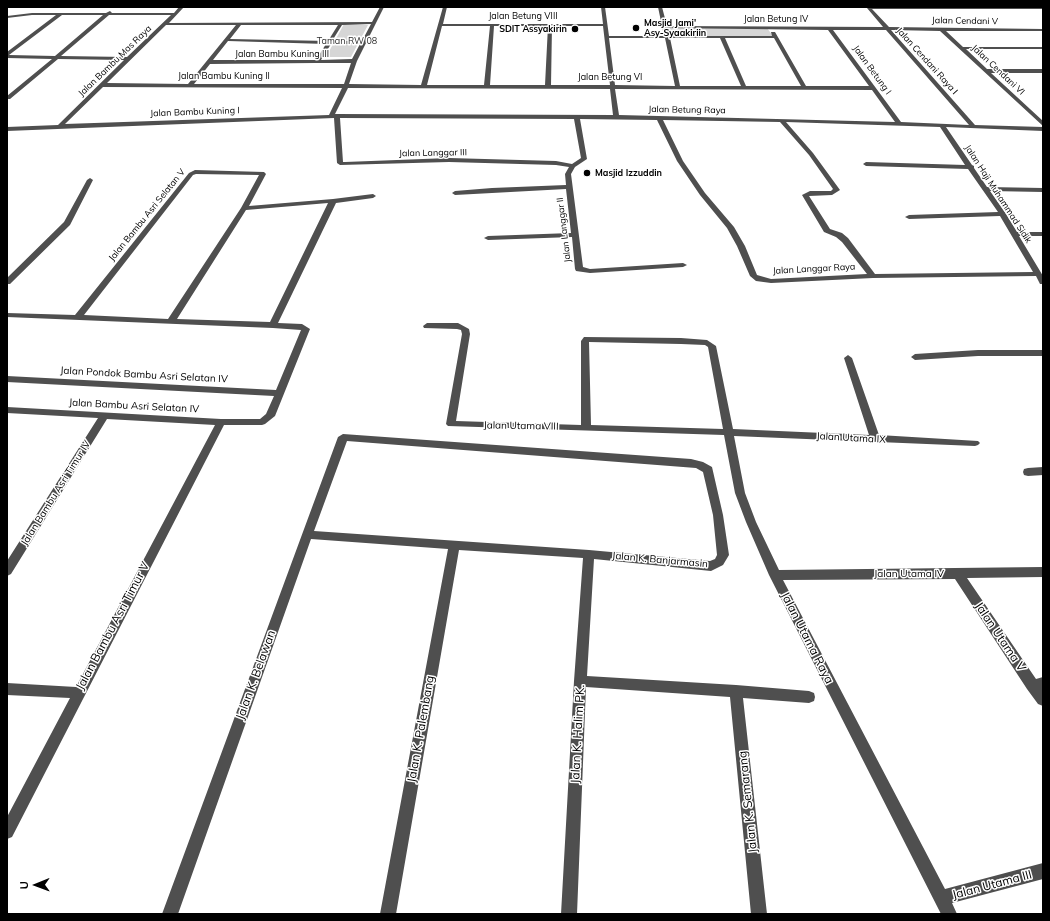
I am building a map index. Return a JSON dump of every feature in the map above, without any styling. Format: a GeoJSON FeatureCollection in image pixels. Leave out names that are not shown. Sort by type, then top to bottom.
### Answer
{"type":"FeatureCollection","features":[{"type":"Feature","properties":{"kind":"street"},"geometry":{"type":"LineString","coordinates":[[8,98],[116,7]]}},
{"type":"Feature","properties":{"kind":"street","name":"Jalan Bambu Mas Raya"},"geometry":{"type":"LineString","coordinates":[[60,126],[182,7]]}},
{"type":"Feature","properties":{"kind":"street"},"geometry":{"type":"LineString","coordinates":[[334,116],[354,62],[382,7]]}},
{"type":"Feature","properties":{"kind":"street"},"geometry":{"type":"LineString","coordinates":[[424,85],[445,7]]}},
{"type":"Feature","properties":{"kind":"street"},"geometry":{"type":"LineString","coordinates":[[603,7],[616,118]]}},
{"type":"Feature","properties":{"kind":"street"},"geometry":{"type":"LineString","coordinates":[[660,7],[678,87]]}},
{"type":"Feature","properties":{"kind":"street"},"geometry":{"type":"LineString","coordinates":[[838,7],[1043,8]]}},
{"type":"Feature","properties":{"kind":"street","name":"Jalan Cendani Raya I"},"geometry":{"type":"LineString","coordinates":[[868,7],[973,126]]}},
{"type":"Feature","properties":{"kind":"street"},"geometry":{"type":"LineString","coordinates":[[7,17],[32,14],[175,14]]}},
{"type":"Feature","properties":{"kind":"street"},"geometry":{"type":"LineString","coordinates":[[7,55],[61,14]]}},
{"type":"Feature","properties":{"kind":"street"},"geometry":{"type":"LineString","coordinates":[[317,62],[341,23]]}},
{"type":"Feature","properties":{"kind":"street"},"geometry":{"type":"LineString","coordinates":[[165,24],[374,23]]}},
{"type":"Feature","properties":{"kind":"street"},"geometry":{"type":"LineString","coordinates":[[191,84],[240,24]]}},
{"type":"Feature","properties":{"kind":"street","name":"Jalan Betung VIII"},"geometry":{"type":"LineString","coordinates":[[440,24],[606,25]]}},
{"type":"Feature","properties":{"kind":"street"},"geometry":{"type":"LineString","coordinates":[[487,86],[492,25]]}},
{"type":"Feature","properties":{"kind":"street"},"geometry":{"type":"LineString","coordinates":[[548,86],[550,25]]}},
{"type":"Feature","properties":{"kind":"street","name":"Jalan Betung IV"},"geometry":{"type":"LineString","coordinates":[[664,26],[887,28]]}},
{"type":"Feature","properties":{"kind":"street"},"geometry":{"type":"LineString","coordinates":[[770,27],[804,87]]}},
{"type":"Feature","properties":{"kind":"street","name":"Jalan Betung I"},"geometry":{"type":"LineString","coordinates":[[829,28],[899,124]]}},
{"type":"Feature","properties":{"kind":"street","name":"Jalan Cendani V"},"geometry":{"type":"LineString","coordinates":[[887,28],[1043,30]]}},
{"type":"Feature","properties":{"kind":"street","name":"Jalan Cendani VI"},"geometry":{"type":"LineString","coordinates":[[941,29],[1043,124]]}},
{"type":"Feature","properties":{"kind":"street"},"geometry":{"type":"LineString","coordinates":[[607,37],[775,37]]}},
{"type":"Feature","properties":{"kind":"street"},"geometry":{"type":"LineString","coordinates":[[722,37],[744,87]]}},
{"type":"Feature","properties":{"kind":"street"},"geometry":{"type":"LineString","coordinates":[[226,40],[364,43]]}},
{"type":"Feature","properties":{"kind":"street"},"geometry":{"type":"LineString","coordinates":[[961,48],[1043,48]]}},
{"type":"Feature","properties":{"kind":"street"},"geometry":{"type":"LineString","coordinates":[[7,55],[128,59]]}},
{"type":"Feature","properties":{"kind":"street","name":"Jalan Bambu Kuning III"},"geometry":{"type":"LineString","coordinates":[[209,62],[354,62]]}},
{"type":"Feature","properties":{"kind":"street"},"geometry":{"type":"LineString","coordinates":[[987,71],[1043,71]]}},
{"type":"Feature","properties":{"kind":"street","name":"Jalan Bambu Kuning II"},"geometry":{"type":"LineString","coordinates":[[102,84],[346,85]]}},
{"type":"Feature","properties":{"kind":"street","name":"Jalan Betung VI"},"geometry":{"type":"LineString","coordinates":[[346,85],[873,88]]}},
{"type":"Feature","properties":{"kind":"street","name":"Jalan Betung Raya"},"geometry":{"type":"LineString","coordinates":[[334,116],[781,120],[1043,128]]}},
{"type":"Feature","properties":{"kind":"street","name":"Jalan Bambu Kuning I"},"geometry":{"type":"LineString","coordinates":[[7,129],[334,116]]}},
{"type":"Feature","properties":{"kind":"street","name":"Jalan Langgar III"},"geometry":{"type":"LineString","coordinates":[[334,116],[340,163],[449,160],[556,163],[573,166]]}},
{"type":"Feature","properties":{"kind":"street","name":"Jalan Langgar II"},"geometry":{"type":"LineString","coordinates":[[577,117],[584,159],[573,166],[568,174],[568,187],[578,267],[582,270],[590,271],[683,265]]}},
{"type":"Feature","properties":{"kind":"street","name":"Jalan Langgar Raya"},"geometry":{"type":"LineString","coordinates":[[659,118],[680,161],[702,194],[730,228],[741,246],[756,278],[764,281],[873,276],[1038,274]]}},
{"type":"Feature","properties":{"kind":"street"},"geometry":{"type":"LineString","coordinates":[[781,120],[811,154],[837,190],[832,193],[810,193],[805,195],[827,230],[839,235],[845,240],[873,276]]}},
{"type":"Feature","properties":{"kind":"street","name":"Jalan Haji Muhammad Sidik"},"geometry":{"type":"LineString","coordinates":[[941,125],[972,167],[1003,214],[1043,282]]}},
{"type":"Feature","properties":{"kind":"street"},"geometry":{"type":"LineString","coordinates":[[866,164],[972,167]]}},
{"type":"Feature","properties":{"kind":"street","name":"Jalan Bambu Asri Selatan V"},"geometry":{"type":"LineString","coordinates":[[78,317],[190,174],[195,172],[262,173],[263,174],[244,208],[171,321]]}},
{"type":"Feature","properties":{"kind":"street"},"geometry":{"type":"LineString","coordinates":[[7,282],[67,223],[90,180]]}},
{"type":"Feature","properties":{"kind":"street"},"geometry":{"type":"LineString","coordinates":[[455,193],[499,189],[568,187]]}},
{"type":"Feature","properties":{"kind":"street"},"geometry":{"type":"LineString","coordinates":[[986,189],[1043,190]]}},
{"type":"Feature","properties":{"kind":"street"},"geometry":{"type":"LineString","coordinates":[[244,208],[333,201],[373,196]]}},
{"type":"Feature","properties":{"kind":"street"},"geometry":{"type":"LineString","coordinates":[[273,325],[333,201]]}},
{"type":"Feature","properties":{"kind":"street"},"geometry":{"type":"LineString","coordinates":[[909,217],[1003,214]]}},
{"type":"Feature","properties":{"kind":"street"},"geometry":{"type":"LineString","coordinates":[[1015,234],[1043,234]]}},
{"type":"Feature","properties":{"kind":"street"},"geometry":{"type":"LineString","coordinates":[[488,238],[575,235]]}},
{"type":"Feature","properties":{"kind":"street"},"geometry":{"type":"LineString","coordinates":[[7,315],[302,327],[306,329],[280,393]]}},
{"type":"Feature","properties":{"kind":"street","name":"Jalan Utama VIII"},"geometry":{"type":"LineString","coordinates":[[427,326],[458,326],[465,329],[466,334],[450,424],[727,432]]}},
{"type":"Feature","properties":{"kind":"street","name":"Jalan Utama Raya"},"geometry":{"type":"LineString","coordinates":[[586,428],[585,341],[587,339],[707,342],[712,346],[727,432],[740,493],[751,522],[775,575],[949,914]]}},
{"type":"Feature","properties":{"kind":"street"},"geometry":{"type":"LineString","coordinates":[[915,357],[978,353],[1043,353]]}},
{"type":"Feature","properties":{"kind":"street"},"geometry":{"type":"LineString","coordinates":[[848,358],[875,439]]}},
{"type":"Feature","properties":{"kind":"street","name":"Jalan Pondok Bambu Asri Selatan IV"},"geometry":{"type":"LineString","coordinates":[[7,379],[280,393]]}},
{"type":"Feature","properties":{"kind":"street","name":"Jalan Bambu Asri Selatan IV"},"geometry":{"type":"LineString","coordinates":[[7,410],[221,422],[259,422],[264,421],[270,416],[280,393]]}},
{"type":"Feature","properties":{"kind":"street","name":"Jalan Bambu Asri Timur IV"},"geometry":{"type":"LineString","coordinates":[[7,571],[105,415]]}},
{"type":"Feature","properties":{"kind":"street","name":"Jalan Bambu Asri Timur V"},"geometry":{"type":"LineString","coordinates":[[7,832],[78,693],[221,422]]}},
{"type":"Feature","properties":{"kind":"street","name":"Jalan Utama IX"},"geometry":{"type":"LineString","coordinates":[[727,432],[975,443]]}},
{"type":"Feature","properties":{"kind":"street","name":"Jalan K. Belawan"},"geometry":{"type":"LineString","coordinates":[[170,914],[343,437]]}},
{"type":"Feature","properties":{"kind":"street","name":"Jalan K. Banjarmasin"},"geometry":{"type":"LineString","coordinates":[[307,535],[589,554],[711,566],[719,562],[723,555],[718,515],[708,470],[699,464],[691,462],[343,437]]}},
{"type":"Feature","properties":{"kind":"street"},"geometry":{"type":"LineString","coordinates":[[1028,472],[1043,471]]}},
{"type":"Feature","properties":{"kind":"street","name":"Jalan K. Palembang"},"geometry":{"type":"LineString","coordinates":[[388,914],[454,545]]}},
{"type":"Feature","properties":{"kind":"street","name":"Jalan K. Halim PK."},"geometry":{"type":"LineString","coordinates":[[569,914],[580,681],[589,554]]}},
{"type":"Feature","properties":{"kind":"street","name":"Jalan Utama IV"},"geometry":{"type":"LineString","coordinates":[[775,575],[1043,572]]}},
{"type":"Feature","properties":{"kind":"street","name":"Jalan Utama V"},"geometry":{"type":"LineString","coordinates":[[958,574],[1038,684],[1043,700]]}},
{"type":"Feature","properties":{"kind":"street"},"geometry":{"type":"LineString","coordinates":[[580,681],[809,697]]}},
{"type":"Feature","properties":{"kind":"street"},"geometry":{"type":"LineString","coordinates":[[7,689],[78,693]]}},
{"type":"Feature","properties":{"kind":"street","name":"Jalan K. Semarang"},"geometry":{"type":"LineString","coordinates":[[736,691],[759,914]]}},
{"type":"Feature","properties":{"kind":"street","name":"Jalan Utama III"},"geometry":{"type":"LineString","coordinates":[[941,898],[1043,871]]}},
{"type":"Feature","properties":{"kind":"green space","name":"Taman RW 08"},"geometry":{"type":"Polygon","coordinates":[[[344,24],[368,25],[351,57],[326,57],[344,24]]]}},
{"type":"Feature","properties":{"kind":"green space"},"geometry":{"type":"Polygon","coordinates":[[[669,27],[767,28],[773,36],[673,36],[669,27]]]}},
{"type":"Feature","properties":{"kind":"place","name":"Masjid Jami' Asy-Syaakiriin"},"geometry":{"type":"Point","coordinates":[636,28]}},
{"type":"Feature","properties":{"kind":"place","name":"SDIT Assyakirin"},"geometry":{"type":"Point","coordinates":[575,29]}},
{"type":"Feature","properties":{"kind":"place","name":"Masjid Izzuddin"},"geometry":{"type":"Point","coordinates":[587,173]}}]}
